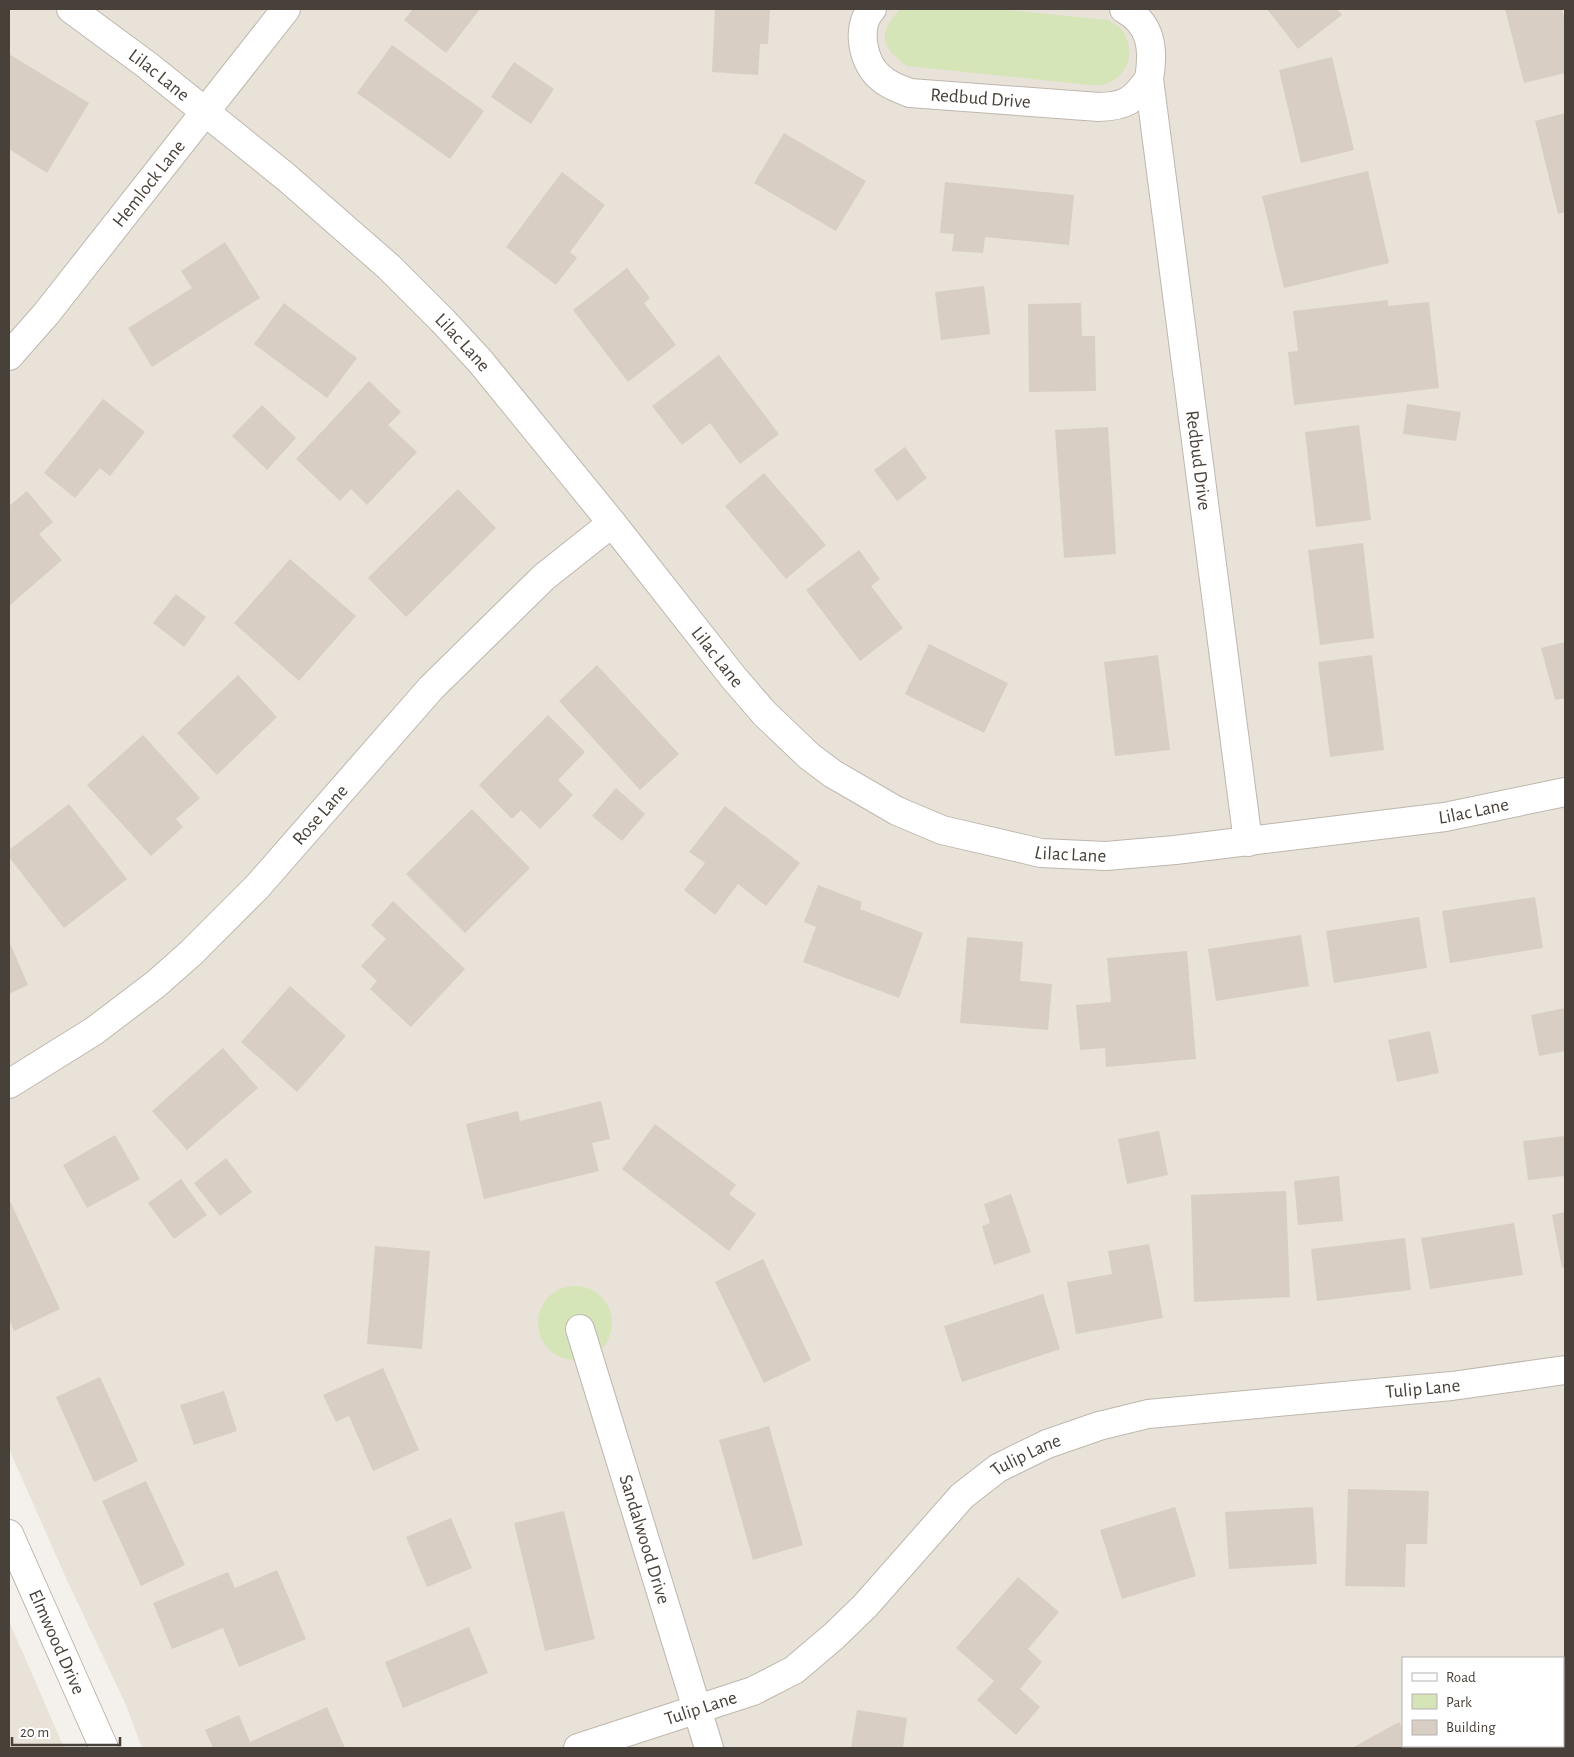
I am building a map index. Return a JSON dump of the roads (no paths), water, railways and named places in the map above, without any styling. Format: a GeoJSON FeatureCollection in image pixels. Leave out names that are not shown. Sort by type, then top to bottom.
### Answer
{"type":"FeatureCollection","features":[{"type":"Feature","properties":{"kind":"street","name":"Lilac Lane"},"geometry":{"type":"LineString","coordinates":[[72,9],[147,65],[205,112],[286,178],[389,267],[444,321],[480,361],[612,523],[732,677],[765,714],[809,756],[833,774],[897,811],[942,830],[1041,854],[1106,856],[1248,842],[1445,817],[1565,792]]}},
{"type":"Feature","properties":{"kind":"street","name":"Hemlock Lane"},"geometry":{"type":"LineString","coordinates":[[9,356],[46,314],[286,9]]}},
{"type":"Feature","properties":{"kind":"street","name":"Redbud Drive"},"geometry":{"type":"LineString","coordinates":[[872,9],[862,30],[864,47],[870,63],[880,78],[894,87],[910,93],[1099,107],[1116,106],[1130,101],[1141,91],[1149,79]]}},
{"type":"Feature","properties":{"kind":"street","name":"Redbud Drive"},"geometry":{"type":"LineString","coordinates":[[1124,9],[1132,13],[1145,27],[1150,45],[1152,62],[1149,79],[1248,842]]}},
{"type":"Feature","properties":{"kind":"street","name":"Rose Lane"},"geometry":{"type":"LineString","coordinates":[[9,1084],[94,1030],[156,984],[191,954],[256,887],[431,688],[544,577],[612,523]]}},
{"type":"Feature","properties":{"kind":"street","name":"Sandalwood Drive"},"geometry":{"type":"LineString","coordinates":[[580,1329],[696,1710],[710,1748]]}},
{"type":"Feature","properties":{"kind":"street","name":"Tulip Lane"},"geometry":{"type":"LineString","coordinates":[[578,1748],[753,1691],[794,1670],[866,1606],[962,1496],[998,1468],[1047,1444],[1099,1426],[1148,1414],[1452,1386],[1565,1370]]}},
{"type":"Feature","properties":{"kind":"street","name":"Elmwood Drive"},"geometry":{"type":"LineString","coordinates":[[9,1534],[104,1748]]}}]}
